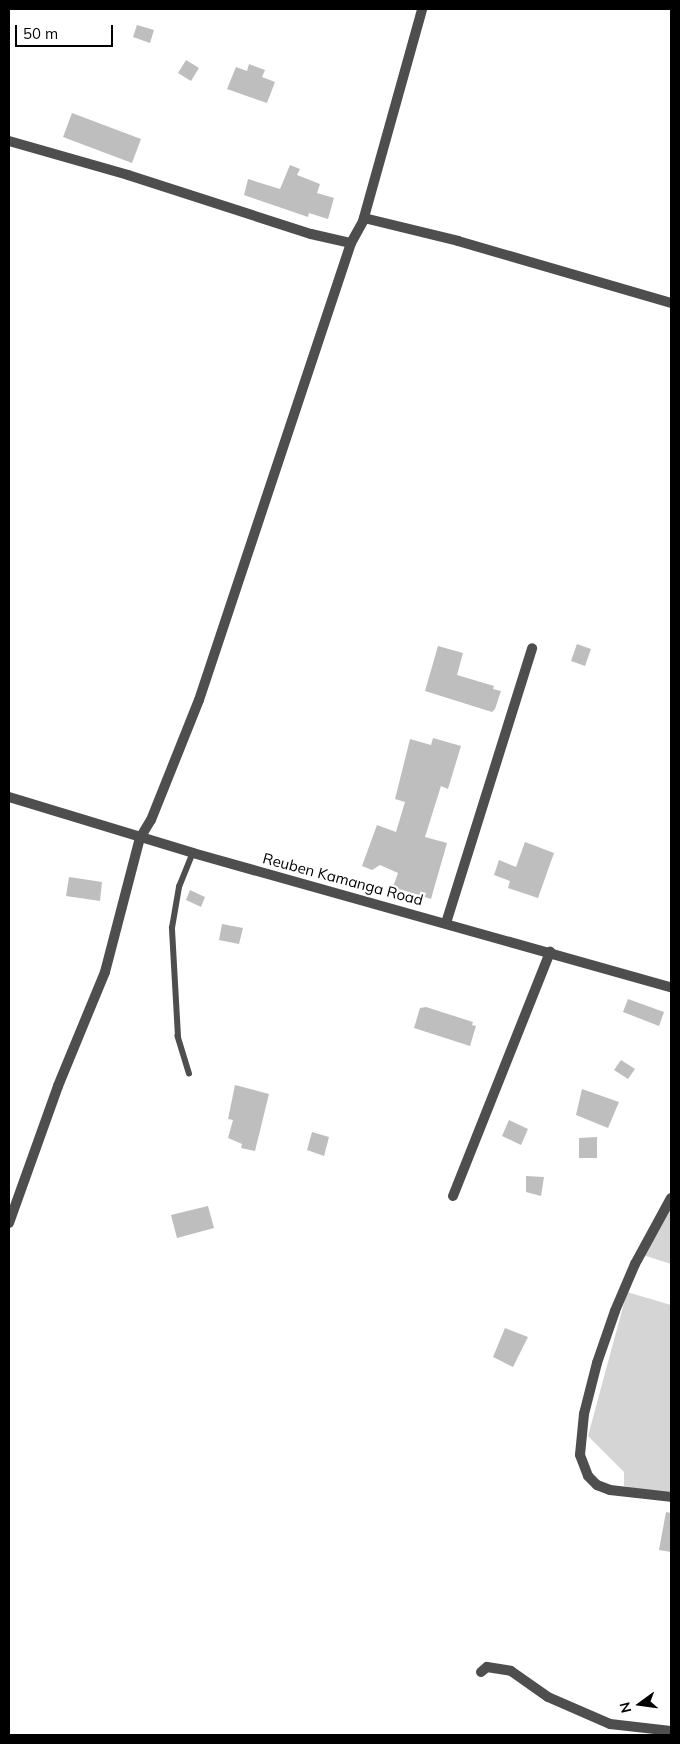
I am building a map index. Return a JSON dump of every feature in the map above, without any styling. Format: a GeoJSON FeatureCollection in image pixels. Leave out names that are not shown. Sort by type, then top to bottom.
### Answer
{"type":"FeatureCollection","features":[{"type":"Feature","properties":{"kind":"street"},"geometry":{"type":"LineString","coordinates":[[9,1223],[58,1086],[105,972],[140,838],[151,820],[199,700],[351,242],[364,218],[422,9]]}},
{"type":"Feature","properties":{"kind":"street"},"geometry":{"type":"LineString","coordinates":[[9,141],[128,175],[311,234],[351,242]]}},
{"type":"Feature","properties":{"kind":"street"},"geometry":{"type":"LineString","coordinates":[[364,218],[458,241],[671,304]]}},
{"type":"Feature","properties":{"kind":"street"},"geometry":{"type":"LineString","coordinates":[[446,923],[532,648]]}},
{"type":"Feature","properties":{"kind":"street","name":"Reuben Kamanga Road"},"geometry":{"type":"LineString","coordinates":[[9,797],[193,854],[671,987]]}},
{"type":"Feature","properties":{"kind":"street"},"geometry":{"type":"LineString","coordinates":[[453,1196],[550,952]]}},
{"type":"Feature","properties":{"kind":"street"},"geometry":{"type":"LineString","coordinates":[[671,1198],[634,1264],[612,1320],[584,1414],[580,1455],[588,1476],[597,1485],[610,1490],[671,1497]]}},
{"type":"Feature","properties":{"kind":"street"},"geometry":{"type":"LineString","coordinates":[[481,1672],[487,1667],[511,1671],[548,1698],[610,1724],[671,1732]]}},
{"type":"Feature","properties":{"kind":"lane"},"geometry":{"type":"LineString","coordinates":[[189,1074],[178,1037],[172,928],[179,887],[193,854]]}},
{"type":"Feature","properties":{"kind":"shaded area"},"geometry":{"type":"Polygon","coordinates":[[[671,1200],[671,1264],[640,1254],[671,1200]]]}},
{"type":"Feature","properties":{"kind":"shaded area"},"geometry":{"type":"Polygon","coordinates":[[[627,1292],[671,1305],[671,1496],[624,1486],[624,1472],[588,1436],[627,1292]]]}},
{"type":"Feature","properties":{"kind":"building"},"geometry":{"type":"Polygon","coordinates":[[[137,25],[154,30],[150,43],[133,37],[137,25]]]}},
{"type":"Feature","properties":{"kind":"building"},"geometry":{"type":"Polygon","coordinates":[[[186,60],[199,68],[191,81],[178,73],[186,60]]]}},
{"type":"Feature","properties":{"kind":"building"},"geometry":{"type":"Polygon","coordinates":[[[249,64],[265,70],[262,77],[275,82],[267,103],[227,89],[236,67],[247,71],[249,64]]]}},
{"type":"Feature","properties":{"kind":"building"},"geometry":{"type":"Polygon","coordinates":[[[72,113],[141,139],[132,163],[63,137],[72,113]]]}},
{"type":"Feature","properties":{"kind":"building"},"geometry":{"type":"Polygon","coordinates":[[[290,165],[300,169],[297,175],[320,184],[317,193],[334,198],[328,219],[309,213],[308,217],[244,195],[248,179],[280,189],[290,165]]]}},
{"type":"Feature","properties":{"kind":"building"},"geometry":{"type":"Polygon","coordinates":[[[577,644],[591,649],[585,666],[571,661],[577,644]]]}},
{"type":"Feature","properties":{"kind":"building"},"geometry":{"type":"Polygon","coordinates":[[[438,646],[463,653],[457,675],[494,686],[493,689],[501,691],[495,709],[492,712],[425,691],[438,646]]]}},
{"type":"Feature","properties":{"kind":"building"},"geometry":{"type":"Polygon","coordinates":[[[433,738],[461,746],[448,789],[441,786],[425,837],[447,843],[431,899],[393,887],[398,873],[380,865],[372,870],[362,866],[377,825],[396,832],[405,802],[395,799],[410,739],[431,745],[433,738]]]}},
{"type":"Feature","properties":{"kind":"building"},"geometry":{"type":"Polygon","coordinates":[[[525,842],[554,853],[538,898],[508,888],[510,881],[494,875],[499,860],[516,867],[525,842]]]}},
{"type":"Feature","properties":{"kind":"building"},"geometry":{"type":"Polygon","coordinates":[[[69,877],[102,882],[100,901],[66,896],[69,877]]]}},
{"type":"Feature","properties":{"kind":"building"},"geometry":{"type":"Polygon","coordinates":[[[190,890],[205,897],[201,907],[186,900],[190,890]]]}},
{"type":"Feature","properties":{"kind":"building"},"geometry":{"type":"Polygon","coordinates":[[[222,924],[243,928],[239,944],[219,940],[222,924]]]}},
{"type":"Feature","properties":{"kind":"building"},"geometry":{"type":"Polygon","coordinates":[[[628,999],[664,1012],[659,1026],[623,1012],[628,999]]]}},
{"type":"Feature","properties":{"kind":"building"},"geometry":{"type":"Polygon","coordinates":[[[426,1007],[473,1022],[472,1025],[476,1026],[470,1046],[414,1028],[420,1008],[426,1007]]]}},
{"type":"Feature","properties":{"kind":"building"},"geometry":{"type":"Polygon","coordinates":[[[621,1060],[635,1069],[628,1079],[614,1070],[621,1060]]]}},
{"type":"Feature","properties":{"kind":"building"},"geometry":{"type":"Polygon","coordinates":[[[235,1085],[269,1094],[255,1151],[241,1148],[242,1144],[228,1138],[233,1120],[228,1119],[235,1085]]]}},
{"type":"Feature","properties":{"kind":"building"},"geometry":{"type":"Polygon","coordinates":[[[582,1089],[619,1102],[608,1128],[576,1115],[582,1089]]]}},
{"type":"Feature","properties":{"kind":"building"},"geometry":{"type":"Polygon","coordinates":[[[509,1120],[528,1129],[521,1145],[502,1136],[509,1120]]]}},
{"type":"Feature","properties":{"kind":"building"},"geometry":{"type":"Polygon","coordinates":[[[312,1132],[329,1137],[324,1156],[307,1150],[312,1132]]]}},
{"type":"Feature","properties":{"kind":"building"},"geometry":{"type":"Polygon","coordinates":[[[597,1137],[597,1158],[579,1158],[579,1138],[597,1137]]]}},
{"type":"Feature","properties":{"kind":"building"},"geometry":{"type":"Polygon","coordinates":[[[526,1176],[544,1177],[541,1196],[526,1192],[526,1176]]]}},
{"type":"Feature","properties":{"kind":"building"},"geometry":{"type":"Polygon","coordinates":[[[208,1206],[214,1228],[177,1238],[171,1215],[208,1206]]]}},
{"type":"Feature","properties":{"kind":"building"},"geometry":{"type":"Polygon","coordinates":[[[505,1328],[528,1337],[513,1367],[493,1357],[505,1328]]]}},
{"type":"Feature","properties":{"kind":"building"},"geometry":{"type":"Polygon","coordinates":[[[666,1512],[671,1513],[671,1552],[659,1550],[666,1512]]]}}]}
